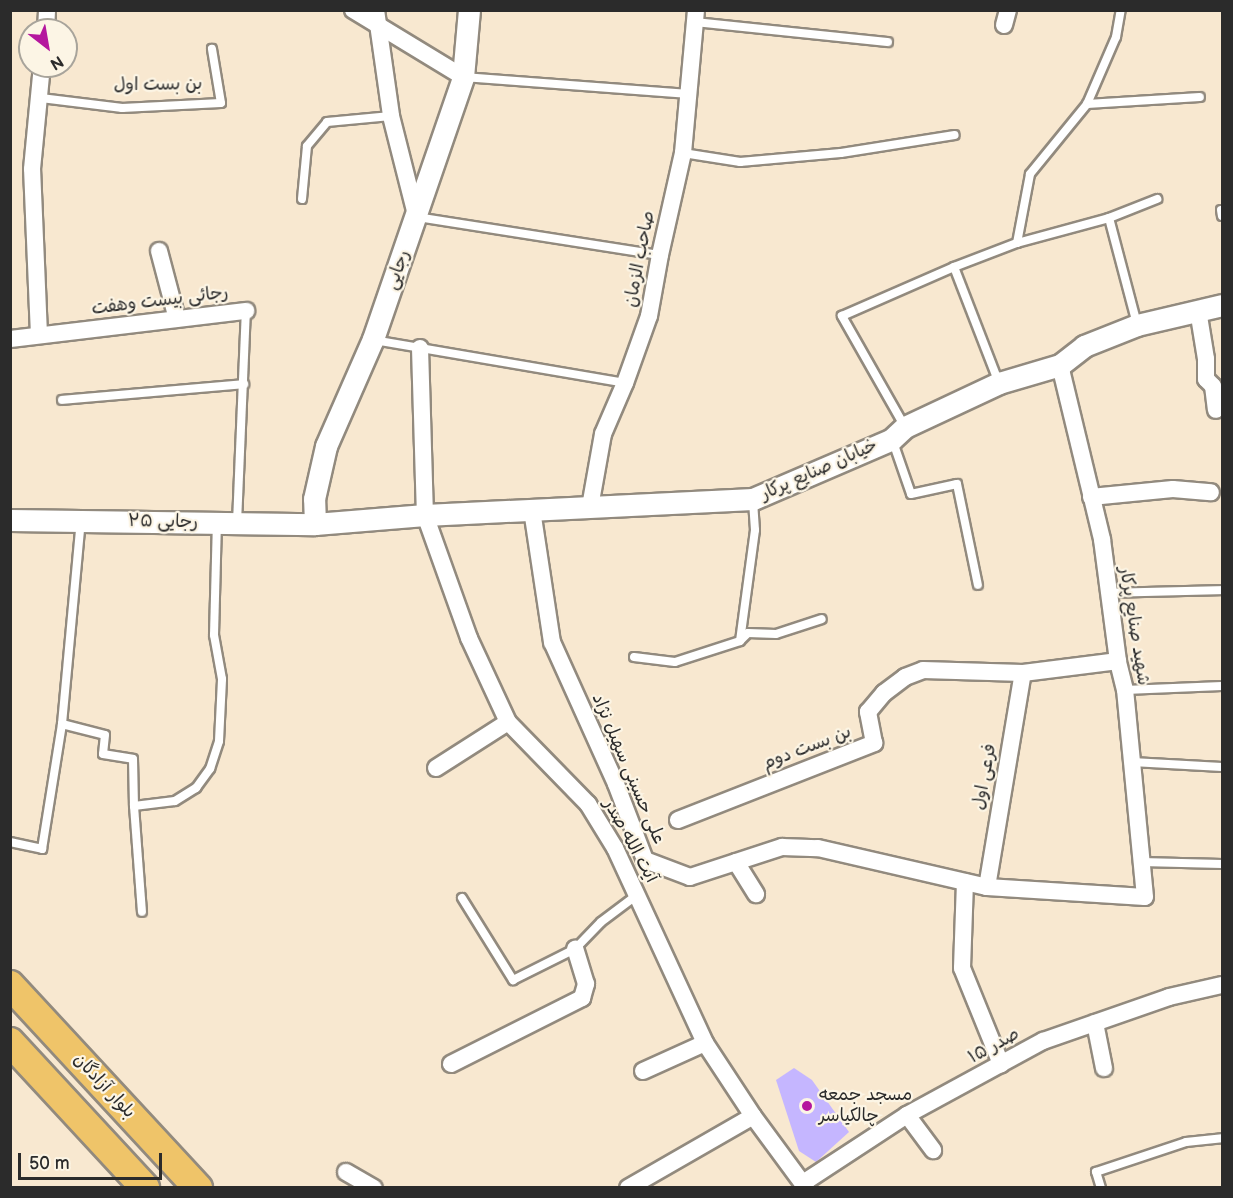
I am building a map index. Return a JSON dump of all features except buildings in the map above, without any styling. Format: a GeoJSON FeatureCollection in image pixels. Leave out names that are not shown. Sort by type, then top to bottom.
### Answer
{"type":"FeatureCollection","features":[{"type":"Feature","properties":{"kind":"highway","name":"بلوار آزادگان"},"geometry":{"type":"LineString","coordinates":[[10,985],[198,1188]]}},
{"type":"Feature","properties":{"kind":"highway"},"geometry":{"type":"LineString","coordinates":[[10,1042],[145,1188]]}},
{"type":"Feature","properties":{"kind":"street"},"geometry":{"type":"LineString","coordinates":[[354,10],[378,17],[463,77]]}},
{"type":"Feature","properties":{"kind":"street","name":"رجایی"},"geometry":{"type":"LineString","coordinates":[[315,524],[314,499],[326,446],[374,339],[463,77],[469,10]]}},
{"type":"Feature","properties":{"kind":"street","name":"صاحب الزمان"},"geometry":{"type":"LineString","coordinates":[[590,507],[603,434],[625,383],[649,316],[683,153],[695,16]]}},
{"type":"Feature","properties":{"kind":"street"},"geometry":{"type":"LineString","coordinates":[[378,17],[392,116],[417,217]]}},
{"type":"Feature","properties":{"kind":"street"},"geometry":{"type":"LineString","coordinates":[[39,335],[32,169],[42,78]]}},
{"type":"Feature","properties":{"kind":"street"},"geometry":{"type":"LineString","coordinates":[[159,250],[177,319]]}},
{"type":"Feature","properties":{"kind":"street","name":"خیابان صنایع پرکار"},"geometry":{"type":"LineString","coordinates":[[315,524],[425,515],[753,499],[899,433],[999,383],[1060,365],[1084,346],[1137,325],[1222,304]]}},
{"type":"Feature","properties":{"kind":"street"},"geometry":{"type":"LineString","coordinates":[[1197,310],[1206,359],[1206,379],[1213,386],[1216,410]]}},
{"type":"Feature","properties":{"kind":"street","name":"رجائی بیست وهفت"},"geometry":{"type":"LineString","coordinates":[[10,339],[246,311]]}},
{"type":"Feature","properties":{"kind":"street","name":"آیت الله صدر"},"geometry":{"type":"LineString","coordinates":[[420,348],[425,515],[470,638],[508,722],[588,804],[615,848],[705,1043],[753,1116],[804,1185]]}},
{"type":"Feature","properties":{"kind":"street","name":"شهید صنایع پرکار"},"geometry":{"type":"LineString","coordinates":[[1060,365],[1102,540],[1118,661],[1125,690],[1145,897]]}},
{"type":"Feature","properties":{"kind":"street"},"geometry":{"type":"LineString","coordinates":[[1091,497],[1173,489],[1211,492]]}},
{"type":"Feature","properties":{"kind":"street","name":"علی حسینی سهیل نژاد"},"geometry":{"type":"LineString","coordinates":[[532,510],[552,642],[616,784],[645,860],[690,877],[782,847],[818,848],[987,887],[1145,897]]}},
{"type":"Feature","properties":{"kind":"street","name":"رجایی ۲۵"},"geometry":{"type":"LineString","coordinates":[[10,520],[315,524]]}},
{"type":"Feature","properties":{"kind":"street","name":"بن بست دوم"},"geometry":{"type":"LineString","coordinates":[[678,820],[874,743],[868,712],[884,693],[905,677],[922,670],[1023,674],[1118,661]]}},
{"type":"Feature","properties":{"kind":"street","name":"فرعی اول"},"geometry":{"type":"LineString","coordinates":[[987,887],[1023,674]]}},
{"type":"Feature","properties":{"kind":"street"},"geometry":{"type":"LineString","coordinates":[[436,768],[508,722]]}},
{"type":"Feature","properties":{"kind":"street"},"geometry":{"type":"LineString","coordinates":[[736,862],[756,894]]}},
{"type":"Feature","properties":{"kind":"street"},"geometry":{"type":"LineString","coordinates":[[965,882],[962,968],[1001,1064]]}},
{"type":"Feature","properties":{"kind":"street"},"geometry":{"type":"LineString","coordinates":[[451,1064],[582,998],[586,984],[575,949]]}},
{"type":"Feature","properties":{"kind":"street","name":"صدر ۱۵"},"geometry":{"type":"LineString","coordinates":[[804,1185],[907,1115],[1043,1041],[1168,997],[1222,985]]}},
{"type":"Feature","properties":{"kind":"street"},"geometry":{"type":"LineString","coordinates":[[1095,1023],[1104,1068]]}},
{"type":"Feature","properties":{"kind":"street"},"geometry":{"type":"LineString","coordinates":[[644,1071],[705,1043]]}},
{"type":"Feature","properties":{"kind":"street"},"geometry":{"type":"LineString","coordinates":[[907,1115],[933,1150]]}},
{"type":"Feature","properties":{"kind":"street"},"geometry":{"type":"LineString","coordinates":[[628,1188],[753,1116]]}},
{"type":"Feature","properties":{"kind":"street"},"geometry":{"type":"LineString","coordinates":[[346,1172],[374,1188]]}},
{"type":"Feature","properties":{"kind":"lane"},"geometry":{"type":"LineString","coordinates":[[1017,243],[1030,174],[1087,104],[1116,37],[1121,10]]}},
{"type":"Feature","properties":{"kind":"lane"},"geometry":{"type":"LineString","coordinates":[[695,16],[888,42]]}},
{"type":"Feature","properties":{"kind":"lane","name":"بن بست اول"},"geometry":{"type":"LineString","coordinates":[[41,98],[122,108],[221,103],[212,49]]}},
{"type":"Feature","properties":{"kind":"lane"},"geometry":{"type":"LineString","coordinates":[[463,77],[688,94]]}},
{"type":"Feature","properties":{"kind":"lane"},"geometry":{"type":"LineString","coordinates":[[1087,104],[1200,97]]}},
{"type":"Feature","properties":{"kind":"lane"},"geometry":{"type":"LineString","coordinates":[[302,199],[307,146],[327,122],[392,116]]}},
{"type":"Feature","properties":{"kind":"lane"},"geometry":{"type":"LineString","coordinates":[[683,153],[740,162],[841,153],[955,135]]}},
{"type":"Feature","properties":{"kind":"lane"},"geometry":{"type":"LineString","coordinates":[[978,585],[957,484],[911,494],[899,433],[843,316],[954,267],[1017,243],[1109,218],[1156,199]]}},
{"type":"Feature","properties":{"kind":"lane"},"geometry":{"type":"LineString","coordinates":[[417,217],[660,255]]}},
{"type":"Feature","properties":{"kind":"lane"},"geometry":{"type":"LineString","coordinates":[[1109,218],[1137,325]]}},
{"type":"Feature","properties":{"kind":"lane"},"geometry":{"type":"LineString","coordinates":[[954,267],[999,383]]}},
{"type":"Feature","properties":{"kind":"lane","name":"رجائی بیست وهفت"},"geometry":{"type":"LineString","coordinates":[[134,806],[175,801],[196,788],[210,769],[219,741],[222,679],[214,635],[244,384],[246,311]]}},
{"type":"Feature","properties":{"kind":"lane"},"geometry":{"type":"LineString","coordinates":[[374,339],[625,383]]}},
{"type":"Feature","properties":{"kind":"lane"},"geometry":{"type":"LineString","coordinates":[[62,400],[244,384]]}},
{"type":"Feature","properties":{"kind":"lane"},"geometry":{"type":"LineString","coordinates":[[740,641],[755,530],[753,499]]}},
{"type":"Feature","properties":{"kind":"lane"},"geometry":{"type":"LineString","coordinates":[[10,842],[42,849],[62,724],[81,521]]}},
{"type":"Feature","properties":{"kind":"lane"},"geometry":{"type":"LineString","coordinates":[[1108,593],[1222,590]]}},
{"type":"Feature","properties":{"kind":"lane"},"geometry":{"type":"LineString","coordinates":[[634,657],[675,662],[740,641],[748,633],[776,634],[822,620]]}},
{"type":"Feature","properties":{"kind":"lane"},"geometry":{"type":"LineString","coordinates":[[1125,690],[1222,686]]}},
{"type":"Feature","properties":{"kind":"lane"},"geometry":{"type":"LineString","coordinates":[[62,724],[105,735],[103,754],[133,759],[142,912]]}},
{"type":"Feature","properties":{"kind":"lane"},"geometry":{"type":"LineString","coordinates":[[1131,762],[1222,767]]}},
{"type":"Feature","properties":{"kind":"lane"},"geometry":{"type":"LineString","coordinates":[[1141,862],[1222,864]]}},
{"type":"Feature","properties":{"kind":"lane"},"geometry":{"type":"LineString","coordinates":[[462,898],[513,980],[575,949],[601,922],[638,895]]}},
{"type":"Feature","properties":{"kind":"lane"},"geometry":{"type":"LineString","coordinates":[[1101,1188],[1096,1172],[1186,1142],[1222,1138]]}},
{"type":"Feature","properties":{"kind":"place","name":"مسجد جمعه چالکیاسر"},"geometry":{"type":"Point","coordinates":[807,1106]}}]}
